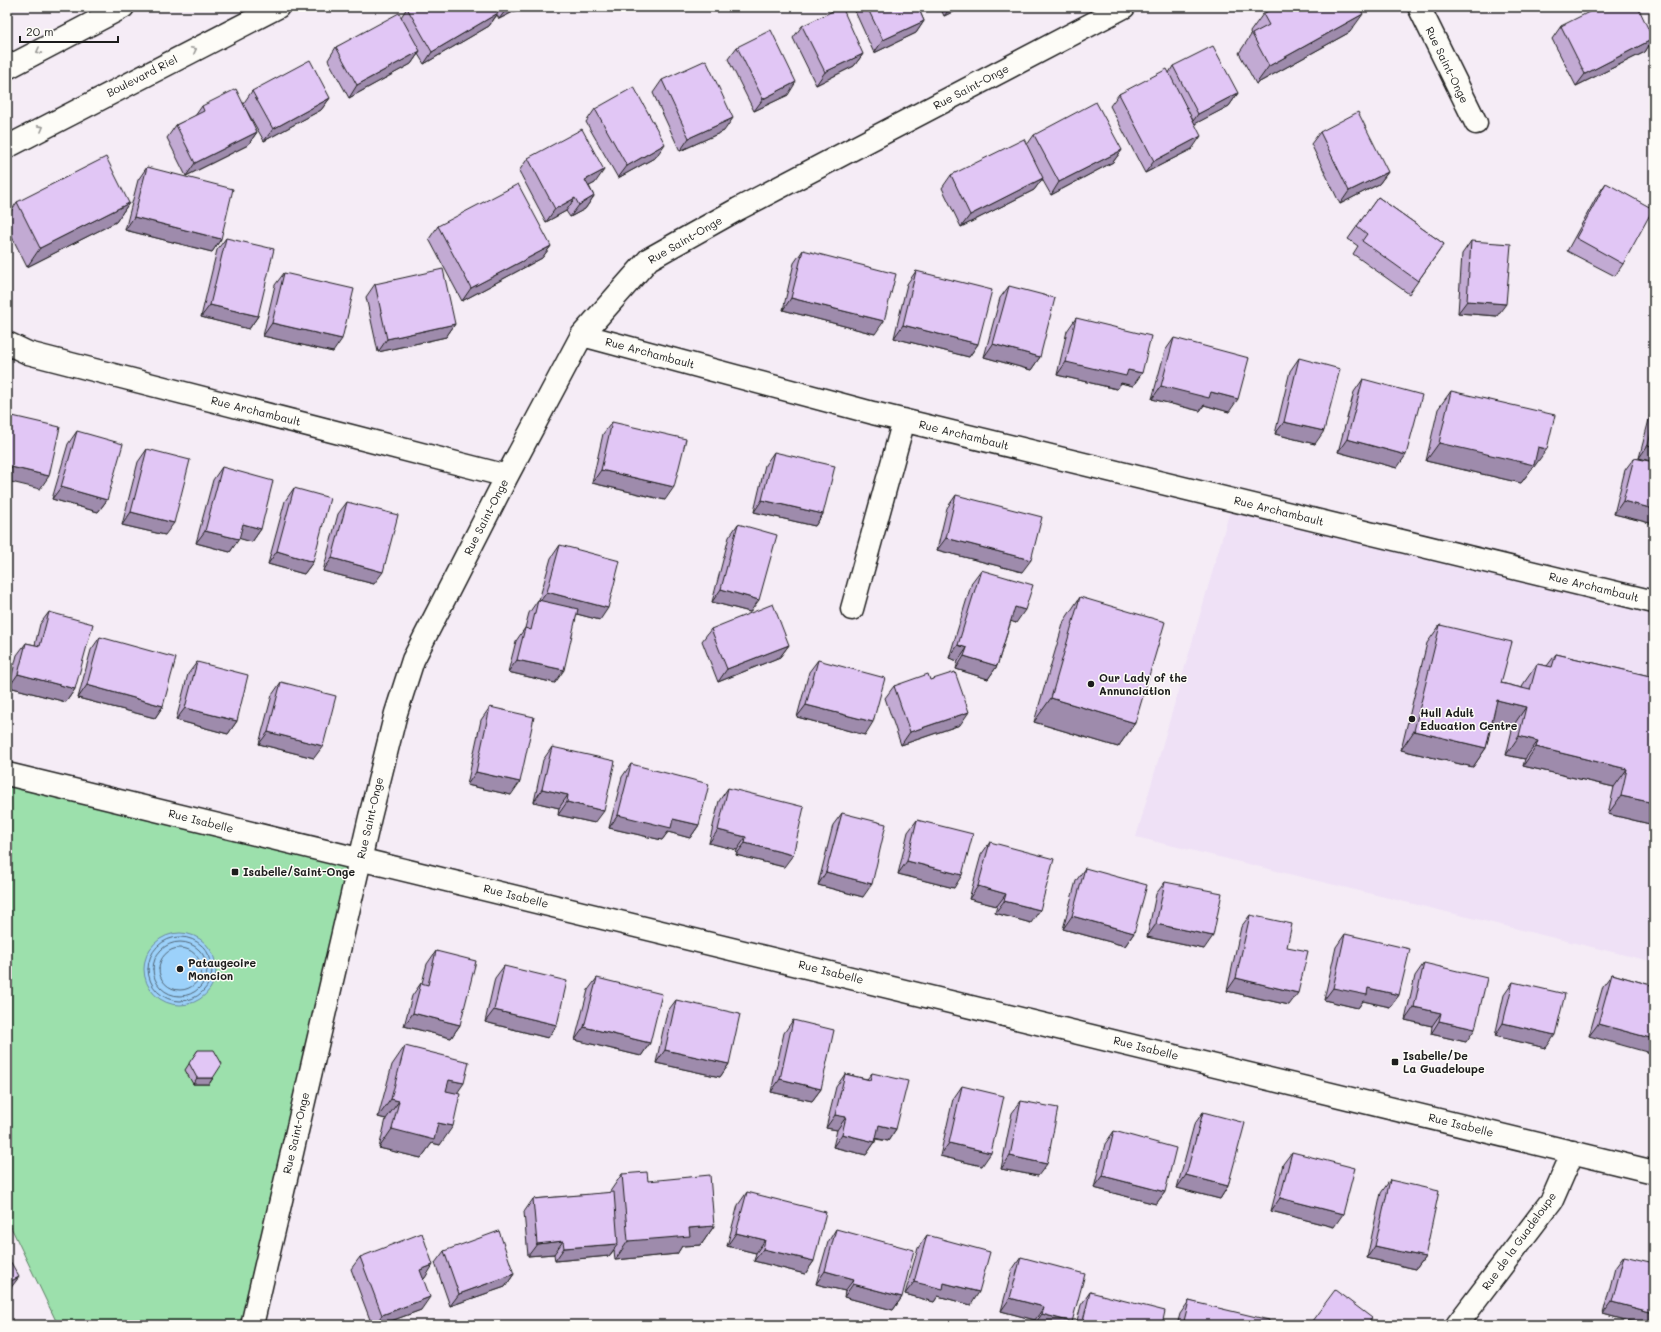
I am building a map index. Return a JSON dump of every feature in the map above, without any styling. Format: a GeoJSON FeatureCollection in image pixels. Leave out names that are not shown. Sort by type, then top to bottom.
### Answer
{"type":"FeatureCollection","features":[{"type":"Feature","properties":{"kind":"street"},"geometry":{"type":"LineString","coordinates":[[7,68],[123,7]]}},
{"type":"Feature","properties":{"kind":"street","name":"Boulevard Riel"},"geometry":{"type":"LineString","coordinates":[[7,147],[278,7]]}},
{"type":"Feature","properties":{"kind":"street","name":"Rue Saint-Onge"},"geometry":{"type":"LineString","coordinates":[[252,1325],[360,859],[396,713],[413,660],[507,476],[582,335],[649,259],[738,209],[1124,7]]}},
{"type":"Feature","properties":{"kind":"street","name":"Rue Saint-Onge"},"geometry":{"type":"LineString","coordinates":[[1419,7],[1476,123]]}},
{"type":"Feature","properties":{"kind":"street","name":"Rue Archambault"},"geometry":{"type":"LineString","coordinates":[[582,335],[904,420],[1654,602]]}},
{"type":"Feature","properties":{"kind":"street","name":"Rue Archambault"},"geometry":{"type":"LineString","coordinates":[[7,343],[28,353],[507,476]]}},
{"type":"Feature","properties":{"kind":"street","name":"Rue Archambault"},"geometry":{"type":"LineString","coordinates":[[852,610],[904,420]]}},
{"type":"Feature","properties":{"kind":"street","name":"Rue Isabelle"},"geometry":{"type":"LineString","coordinates":[[7,774],[1654,1172]]}},
{"type":"Feature","properties":{"kind":"street","name":"Rue de la Guadeloupe"},"geometry":{"type":"LineString","coordinates":[[1457,1325],[1552,1200],[1573,1152]]}},
{"type":"Feature","properties":{"kind":"shaded area","name":"Hull Adult Education Centre"},"geometry":{"type":"Polygon","coordinates":[[[1233,500],[1654,602],[1654,962],[1136,837],[1233,500]]]}},
{"type":"Feature","properties":{"kind":"green space"},"geometry":{"type":"Polygon","coordinates":[[[7,774],[360,859],[252,1325],[58,1325],[7,1219],[7,774]]]}},
{"type":"Feature","properties":{"kind":"water","name":"Pataugeoire Moncion"},"geometry":{"type":"Polygon","coordinates":[[[173,933],[187,933],[194,935],[206,943],[214,955],[216,969],[214,983],[206,995],[194,1003],[187,1005],[173,1005],[166,1003],[154,995],[146,983],[144,976],[144,962],[146,955],[154,943],[166,935],[173,933]]]}},
{"type":"Feature","properties":{"kind":"building"},"geometry":{"type":"Polygon","coordinates":[[[495,7],[498,13],[432,52],[407,8],[495,7]]]}},
{"type":"Feature","properties":{"kind":"building"},"geometry":{"type":"Polygon","coordinates":[[[841,7],[863,54],[825,72],[802,26],[841,7]]]}},
{"type":"Feature","properties":{"kind":"building"},"geometry":{"type":"Polygon","coordinates":[[[867,7],[918,7],[924,21],[883,40],[867,7]]]}},
{"type":"Feature","properties":{"kind":"building"},"geometry":{"type":"Polygon","coordinates":[[[1275,7],[1359,7],[1363,14],[1269,66],[1252,34],[1269,25],[1263,14],[1275,7]]]}},
{"type":"Feature","properties":{"kind":"building"},"geometry":{"type":"Polygon","coordinates":[[[1599,7],[1638,7],[1653,39],[1585,74],[1561,26],[1599,7]]]}},
{"type":"Feature","properties":{"kind":"building"},"geometry":{"type":"Polygon","coordinates":[[[399,13],[420,51],[357,85],[336,47],[399,13]]]}},
{"type":"Feature","properties":{"kind":"building"},"geometry":{"type":"Polygon","coordinates":[[[771,30],[796,82],[763,99],[737,47],[771,30]]]}},
{"type":"Feature","properties":{"kind":"building"},"geometry":{"type":"Polygon","coordinates":[[[1213,46],[1238,93],[1198,114],[1173,66],[1213,46]]]}},
{"type":"Feature","properties":{"kind":"building"},"geometry":{"type":"Polygon","coordinates":[[[310,60],[330,98],[273,129],[252,91],[310,60]]]}},
{"type":"Feature","properties":{"kind":"building"},"geometry":{"type":"Polygon","coordinates":[[[706,60],[733,118],[689,138],[662,80],[706,60]]]}},
{"type":"Feature","properties":{"kind":"building"},"geometry":{"type":"Polygon","coordinates":[[[1167,69],[1201,136],[1154,161],[1119,94],[1167,69]]]}},
{"type":"Feature","properties":{"kind":"building"},"geometry":{"type":"Polygon","coordinates":[[[634,87],[665,144],[627,166],[595,109],[634,87]]]}},
{"type":"Feature","properties":{"kind":"building"},"geometry":{"type":"Polygon","coordinates":[[[236,89],[257,132],[195,163],[176,125],[204,111],[202,106],[236,89]]]}},
{"type":"Feature","properties":{"kind":"building"},"geometry":{"type":"Polygon","coordinates":[[[1096,102],[1122,150],[1059,182],[1034,135],[1096,102]]]}},
{"type":"Feature","properties":{"kind":"building"},"geometry":{"type":"Polygon","coordinates":[[[1358,112],[1388,172],[1349,191],[1320,132],[1358,112]]]}},
{"type":"Feature","properties":{"kind":"building"},"geometry":{"type":"Polygon","coordinates":[[[582,129],[604,170],[585,180],[594,196],[579,205],[575,198],[555,209],[528,158],[582,129]]]}},
{"type":"Feature","properties":{"kind":"building"},"geometry":{"type":"Polygon","coordinates":[[[1024,139],[1043,178],[970,215],[951,175],[1024,139]]]}},
{"type":"Feature","properties":{"kind":"building"},"geometry":{"type":"Polygon","coordinates":[[[106,157],[129,203],[40,248],[17,202],[106,157]]]}},
{"type":"Feature","properties":{"kind":"building"},"geometry":{"type":"Polygon","coordinates":[[[147,167],[233,189],[221,239],[134,217],[147,167]]]}},
{"type":"Feature","properties":{"kind":"building"},"geometry":{"type":"Polygon","coordinates":[[[1606,183],[1653,209],[1623,264],[1576,238],[1606,183]]]}},
{"type":"Feature","properties":{"kind":"building"},"geometry":{"type":"Polygon","coordinates":[[[518,184],[551,246],[471,288],[438,226],[518,184]]]}},
{"type":"Feature","properties":{"kind":"building"},"geometry":{"type":"Polygon","coordinates":[[[1378,197],[1444,244],[1418,281],[1362,241],[1367,234],[1357,226],[1378,197]]]}},
{"type":"Feature","properties":{"kind":"building"},"geometry":{"type":"Polygon","coordinates":[[[226,238],[274,249],[258,316],[210,305],[226,238]]]}},
{"type":"Feature","properties":{"kind":"building"},"geometry":{"type":"Polygon","coordinates":[[[1471,241],[1511,244],[1506,304],[1467,301],[1471,241]]]}},
{"type":"Feature","properties":{"kind":"building"},"geometry":{"type":"Polygon","coordinates":[[[803,250],[896,274],[884,321],[791,298],[803,250]]]}},
{"type":"Feature","properties":{"kind":"building"},"geometry":{"type":"Polygon","coordinates":[[[443,269],[455,324],[387,339],[375,284],[443,269]]]}},
{"type":"Feature","properties":{"kind":"building"},"geometry":{"type":"Polygon","coordinates":[[[916,271],[992,290],[978,344],[903,325],[916,271]]]}},
{"type":"Feature","properties":{"kind":"building"},"geometry":{"type":"Polygon","coordinates":[[[284,273],[354,289],[342,339],[272,323],[284,273]]]}},
{"type":"Feature","properties":{"kind":"building"},"geometry":{"type":"Polygon","coordinates":[[[1009,286],[1055,298],[1040,357],[993,344],[1009,286]]]}},
{"type":"Feature","properties":{"kind":"building"},"geometry":{"type":"Polygon","coordinates":[[[1076,318],[1151,336],[1142,373],[1128,370],[1126,376],[1066,362],[1076,318]]]}},
{"type":"Feature","properties":{"kind":"building"},"geometry":{"type":"Polygon","coordinates":[[[1174,338],[1249,358],[1238,399],[1211,392],[1209,398],[1161,386],[1174,338]]]}},
{"type":"Feature","properties":{"kind":"building"},"geometry":{"type":"Polygon","coordinates":[[[1299,358],[1340,369],[1324,431],[1284,422],[1299,358]]]}},
{"type":"Feature","properties":{"kind":"building"},"geometry":{"type":"Polygon","coordinates":[[[1363,379],[1422,395],[1406,455],[1347,439],[1363,379]]]}},
{"type":"Feature","properties":{"kind":"building"},"geometry":{"type":"Polygon","coordinates":[[[1451,391],[1555,415],[1547,449],[1538,447],[1534,465],[1439,443],[1451,391]]]}},
{"type":"Feature","properties":{"kind":"building"},"geometry":{"type":"Polygon","coordinates":[[[8,415],[60,427],[49,476],[7,466],[8,415]]]}},
{"type":"Feature","properties":{"kind":"building"},"geometry":{"type":"Polygon","coordinates":[[[1654,420],[1654,447],[1648,445],[1654,420]]]}},
{"type":"Feature","properties":{"kind":"building"},"geometry":{"type":"Polygon","coordinates":[[[612,422],[686,439],[674,487],[601,470],[612,422]]]}},
{"type":"Feature","properties":{"kind":"building"},"geometry":{"type":"Polygon","coordinates":[[[77,431],[123,444],[107,500],[61,487],[77,431]]]}},
{"type":"Feature","properties":{"kind":"building"},"geometry":{"type":"Polygon","coordinates":[[[147,449],[190,460],[174,523],[131,512],[147,449]]]}},
{"type":"Feature","properties":{"kind":"building"},"geometry":{"type":"Polygon","coordinates":[[[774,452],[835,466],[823,514],[762,500],[774,452]]]}},
{"type":"Feature","properties":{"kind":"building"},"geometry":{"type":"Polygon","coordinates":[[[1634,458],[1654,462],[1654,509],[1623,501],[1634,458]]]}},
{"type":"Feature","properties":{"kind":"building"},"geometry":{"type":"Polygon","coordinates":[[[222,467],[273,481],[261,529],[243,524],[239,539],[205,531],[222,467]]]}},
{"type":"Feature","properties":{"kind":"building"},"geometry":{"type":"Polygon","coordinates":[[[294,488],[330,498],[313,562],[277,551],[294,488]]]}},
{"type":"Feature","properties":{"kind":"building"},"geometry":{"type":"Polygon","coordinates":[[[956,495],[1042,517],[1031,560],[946,538],[956,495]]]}},
{"type":"Feature","properties":{"kind":"building"},"geometry":{"type":"Polygon","coordinates":[[[347,502],[398,515],[383,572],[332,558],[347,502]]]}},
{"type":"Feature","properties":{"kind":"building"},"geometry":{"type":"Polygon","coordinates":[[[738,524],[777,535],[759,600],[721,589],[738,524]]]}},
{"type":"Feature","properties":{"kind":"building"},"geometry":{"type":"Polygon","coordinates":[[[560,545],[620,561],[608,608],[547,592],[560,545]]]}},
{"type":"Feature","properties":{"kind":"building"},"geometry":{"type":"Polygon","coordinates":[[[981,570],[1033,585],[1025,610],[1015,607],[997,666],[964,656],[967,648],[958,645],[981,570]]]}},
{"type":"Feature","properties":{"kind":"building","name":"Our Lady of the Annunciation"},"geometry":{"type":"Polygon","coordinates":[[[1080,597],[1165,622],[1135,723],[1051,698],[1080,597]]]}},
{"type":"Feature","properties":{"kind":"building"},"geometry":{"type":"Polygon","coordinates":[[[538,600],[578,609],[564,670],[517,660],[525,628],[531,630],[538,600]]]}},
{"type":"Feature","properties":{"kind":"building"},"geometry":{"type":"Polygon","coordinates":[[[773,604],[789,645],[727,669],[711,629],[773,604]]]}},
{"type":"Feature","properties":{"kind":"building"},"geometry":{"type":"Polygon","coordinates":[[[49,612],[93,624],[75,689],[18,674],[26,643],[40,646],[49,612]]]}},
{"type":"Feature","properties":{"kind":"building"},"geometry":{"type":"Polygon","coordinates":[[[1440,625],[1512,642],[1501,683],[1530,690],[1537,664],[1552,667],[1556,654],[1654,677],[1654,803],[1621,796],[1627,769],[1536,747],[1538,741],[1519,736],[1526,707],[1497,700],[1486,748],[1414,731],[1440,625]]]}},
{"type":"Feature","properties":{"kind":"building"},"geometry":{"type":"Polygon","coordinates":[[[100,637],[176,658],[163,706],[87,685],[100,637]]]}},
{"type":"Feature","properties":{"kind":"building"},"geometry":{"type":"Polygon","coordinates":[[[818,660],[885,678],[873,722],[806,705],[818,660]]]}},
{"type":"Feature","properties":{"kind":"building"},"geometry":{"type":"Polygon","coordinates":[[[197,662],[248,675],[237,721],[185,708],[197,662]]]}},
{"type":"Feature","properties":{"kind":"building"},"geometry":{"type":"Polygon","coordinates":[[[955,672],[969,712],[910,732],[894,686],[928,674],[930,680],[955,672]]]}},
{"type":"Feature","properties":{"kind":"building"},"geometry":{"type":"Polygon","coordinates":[[[281,682],[336,696],[323,746],[268,732],[281,682]]]}},
{"type":"Feature","properties":{"kind":"building"},"geometry":{"type":"Polygon","coordinates":[[[490,707],[534,717],[520,782],[476,772],[490,707]]]}},
{"type":"Feature","properties":{"kind":"building"},"geometry":{"type":"Polygon","coordinates":[[[552,747],[615,761],[604,811],[567,802],[568,795],[542,789],[552,747]]]}},
{"type":"Feature","properties":{"kind":"building"},"geometry":{"type":"Polygon","coordinates":[[[631,764],[709,784],[699,825],[673,819],[671,828],[618,815],[631,764]]]}},
{"type":"Feature","properties":{"kind":"building"},"geometry":{"type":"Polygon","coordinates":[[[728,788],[804,807],[793,855],[745,843],[746,837],[718,830],[728,788]]]}},
{"type":"Feature","properties":{"kind":"building"},"geometry":{"type":"Polygon","coordinates":[[[842,813],[886,824],[872,884],[826,872],[842,813]]]}},
{"type":"Feature","properties":{"kind":"building"},"geometry":{"type":"Polygon","coordinates":[[[917,820],[973,834],[962,875],[907,861],[917,820]]]}},
{"type":"Feature","properties":{"kind":"building"},"geometry":{"type":"Polygon","coordinates":[[[990,842],[1054,859],[1040,910],[1004,901],[1006,894],[978,886],[990,842]]]}},
{"type":"Feature","properties":{"kind":"building"},"geometry":{"type":"Polygon","coordinates":[[[1085,868],[1147,885],[1134,933],[1072,916],[1085,868]]]}},
{"type":"Feature","properties":{"kind":"building"},"geometry":{"type":"Polygon","coordinates":[[[1165,882],[1222,893],[1213,936],[1156,924],[1165,882]]]}},
{"type":"Feature","properties":{"kind":"building"},"geometry":{"type":"Polygon","coordinates":[[[1250,915],[1292,924],[1287,947],[1308,951],[1298,993],[1236,978],[1250,915]]]}},
{"type":"Feature","properties":{"kind":"building"},"geometry":{"type":"Polygon","coordinates":[[[1345,934],[1410,949],[1399,995],[1368,988],[1367,995],[1333,988],[1345,934]]]}},
{"type":"Feature","properties":{"kind":"building"},"geometry":{"type":"Polygon","coordinates":[[[436,951],[476,961],[460,1025],[413,1013],[421,983],[428,985],[436,951]]]}},
{"type":"Feature","properties":{"kind":"building"},"geometry":{"type":"Polygon","coordinates":[[[1424,963],[1487,978],[1475,1029],[1439,1021],[1441,1013],[1414,1007],[1424,963]]]}},
{"type":"Feature","properties":{"kind":"building"},"geometry":{"type":"Polygon","coordinates":[[[504,966],[567,981],[557,1025],[494,1010],[504,966]]]}},
{"type":"Feature","properties":{"kind":"building"},"geometry":{"type":"Polygon","coordinates":[[[1612,974],[1654,986],[1654,1039],[1598,1024],[1612,974]]]}},
{"type":"Feature","properties":{"kind":"building"},"geometry":{"type":"Polygon","coordinates":[[[597,978],[662,994],[650,1043],[584,1027],[597,978]]]}},
{"type":"Feature","properties":{"kind":"building"},"geometry":{"type":"Polygon","coordinates":[[[1513,982],[1565,994],[1555,1035],[1503,1023],[1513,982]]]}},
{"type":"Feature","properties":{"kind":"building"},"geometry":{"type":"Polygon","coordinates":[[[676,1000],[740,1014],[729,1064],[665,1050],[676,1000]]]}},
{"type":"Feature","properties":{"kind":"building"},"geometry":{"type":"Polygon","coordinates":[[[793,1020],[834,1030],[821,1089],[780,1079],[793,1020]]]}},
{"type":"Feature","properties":{"kind":"building"},"geometry":{"type":"Polygon","coordinates":[[[405,1046],[469,1062],[464,1083],[449,1080],[446,1091],[460,1094],[453,1126],[438,1123],[434,1140],[392,1129],[399,1101],[391,1099],[405,1046]]]}},
{"type":"Feature","properties":{"kind":"building"},"geometry":{"type":"Polygon","coordinates":[[[198,1050],[214,1050],[222,1064],[213,1078],[197,1078],[189,1063],[198,1050]]]}},
{"type":"Feature","properties":{"kind":"building"},"geometry":{"type":"Polygon","coordinates":[[[872,1073],[908,1081],[896,1129],[879,1125],[875,1142],[842,1134],[846,1117],[835,1115],[845,1074],[870,1080],[872,1073]]]}},
{"type":"Feature","properties":{"kind":"building"},"geometry":{"type":"Polygon","coordinates":[[[962,1086],[1004,1096],[991,1153],[949,1143],[962,1086]]]}},
{"type":"Feature","properties":{"kind":"building"},"geometry":{"type":"Polygon","coordinates":[[[1021,1101],[1058,1108],[1047,1164],[1010,1156],[1021,1101]]]}},
{"type":"Feature","properties":{"kind":"building"},"geometry":{"type":"Polygon","coordinates":[[[1203,1112],[1245,1123],[1228,1186],[1186,1175],[1203,1112]]]}},
{"type":"Feature","properties":{"kind":"building"},"geometry":{"type":"Polygon","coordinates":[[[1114,1131],[1176,1148],[1165,1192],[1103,1176],[1114,1131]]]}},
{"type":"Feature","properties":{"kind":"building"},"geometry":{"type":"Polygon","coordinates":[[[1292,1152],[1355,1168],[1343,1214],[1280,1198],[1292,1152]]]}},
{"type":"Feature","properties":{"kind":"building"},"geometry":{"type":"Polygon","coordinates":[[[647,1172],[648,1181],[710,1175],[714,1226],[689,1228],[690,1236],[628,1241],[622,1174],[647,1172]]]}},
{"type":"Feature","properties":{"kind":"building"},"geometry":{"type":"Polygon","coordinates":[[[1390,1180],[1439,1191],[1425,1257],[1375,1246],[1390,1180]]]}},
{"type":"Feature","properties":{"kind":"building"},"geometry":{"type":"Polygon","coordinates":[[[614,1192],[618,1244],[564,1248],[563,1241],[537,1244],[533,1199],[614,1192]]]}},
{"type":"Feature","properties":{"kind":"building"},"geometry":{"type":"Polygon","coordinates":[[[747,1192],[826,1212],[814,1261],[763,1249],[765,1240],[736,1233],[747,1192]]]}},
{"type":"Feature","properties":{"kind":"building"},"geometry":{"type":"Polygon","coordinates":[[[836,1229],[914,1250],[902,1297],[853,1284],[854,1279],[825,1271],[836,1229]]]}},
{"type":"Feature","properties":{"kind":"building"},"geometry":{"type":"Polygon","coordinates":[[[499,1231],[514,1274],[459,1294],[444,1251],[499,1231]]]}},
{"type":"Feature","properties":{"kind":"building"},"geometry":{"type":"Polygon","coordinates":[[[422,1233],[433,1265],[420,1270],[430,1297],[382,1315],[360,1257],[422,1233]]]}},
{"type":"Feature","properties":{"kind":"building"},"geometry":{"type":"Polygon","coordinates":[[[927,1235],[990,1252],[979,1292],[944,1283],[943,1289],[914,1282],[927,1235]]]}},
{"type":"Feature","properties":{"kind":"building"},"geometry":{"type":"Polygon","coordinates":[[[7,1255],[19,1277],[7,1283],[7,1255]]]}},
{"type":"Feature","properties":{"kind":"building"},"geometry":{"type":"Polygon","coordinates":[[[1624,1256],[1654,1263],[1654,1313],[1612,1302],[1624,1256]]]}},
{"type":"Feature","properties":{"kind":"building"},"geometry":{"type":"Polygon","coordinates":[[[1021,1257],[1085,1274],[1072,1322],[1042,1314],[1044,1307],[1010,1298],[1021,1257]]]}},
{"type":"Feature","properties":{"kind":"building"},"geometry":{"type":"Polygon","coordinates":[[[1335,1290],[1372,1318],[1367,1325],[1309,1325],[1335,1290]]]}},
{"type":"Feature","properties":{"kind":"building"},"geometry":{"type":"Polygon","coordinates":[[[1090,1292],[1165,1311],[1162,1325],[1082,1325],[1090,1292]]]}},
{"type":"Feature","properties":{"kind":"building"},"geometry":{"type":"Polygon","coordinates":[[[1189,1301],[1269,1320],[1268,1325],[1183,1325],[1189,1301]]]}},
{"type":"Feature","properties":{"kind":"place","name":"Our Lady of the Annunciation"},"geometry":{"type":"Point","coordinates":[1091,684]}},
{"type":"Feature","properties":{"kind":"place","name":"Hull Adult Education Centre"},"geometry":{"type":"Point","coordinates":[1412,719]}},
{"type":"Feature","properties":{"kind":"place","name":"Isabelle/Saint-Onge"},"geometry":{"type":"Point","coordinates":[235,872]}},
{"type":"Feature","properties":{"kind":"place","name":"Pataugeoire Moncion"},"geometry":{"type":"Point","coordinates":[180,969]}},
{"type":"Feature","properties":{"kind":"place","name":"Isabelle/De La Guadeloupe"},"geometry":{"type":"Point","coordinates":[1395,1062]}}]}
